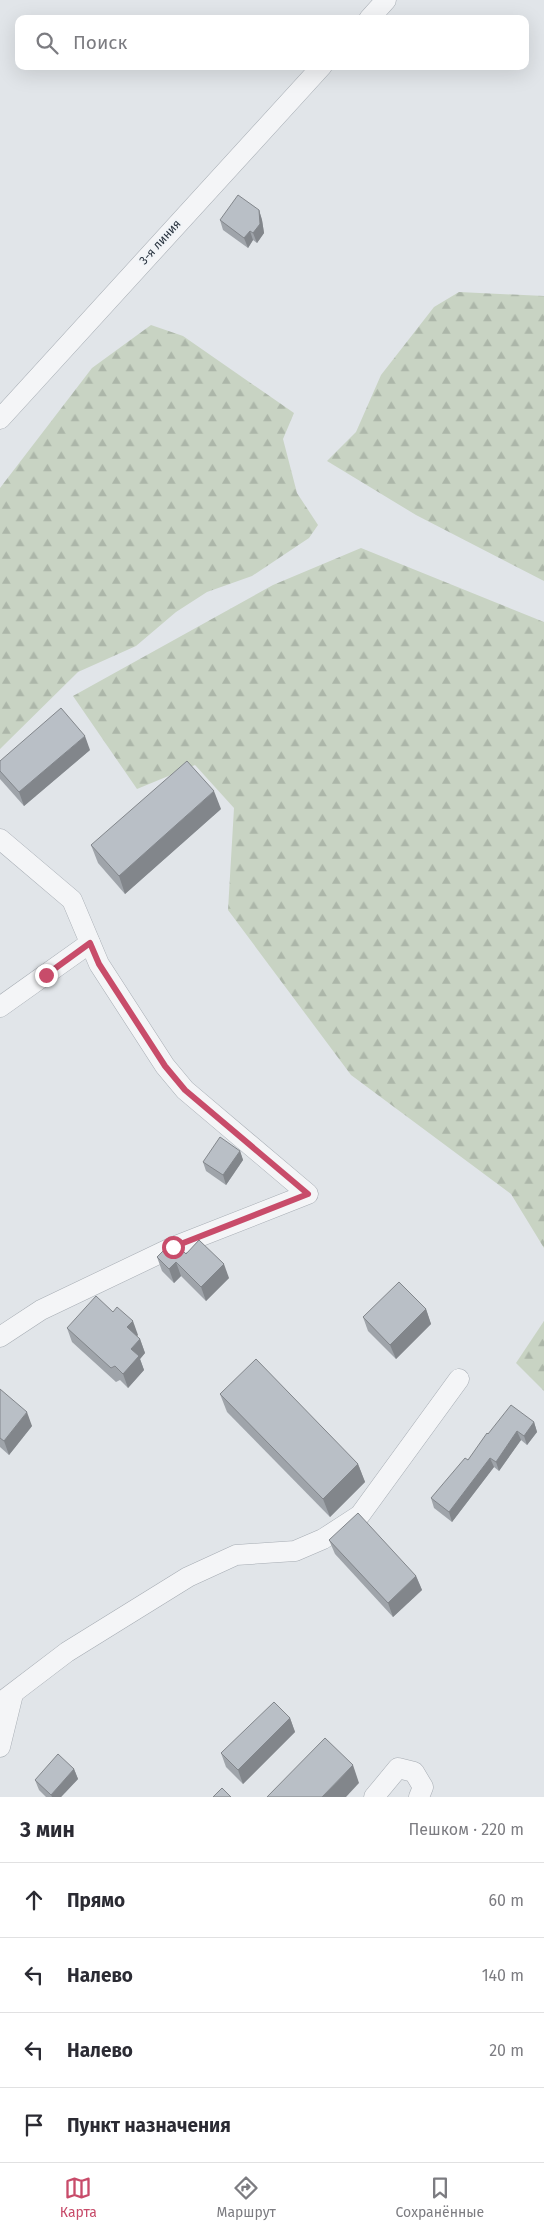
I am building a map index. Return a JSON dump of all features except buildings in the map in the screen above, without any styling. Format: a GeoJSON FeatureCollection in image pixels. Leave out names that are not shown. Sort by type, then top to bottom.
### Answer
{"type":"FeatureCollection","features":[{"type":"Feature","properties":{"kind":"street"},"geometry":{"type":"LineString","coordinates":[[373,15],[386,0]]}},
{"type":"Feature","properties":{"kind":"street","name":"3-я линия"},"geometry":{"type":"LineString","coordinates":[[0,419],[318,70]]}},
{"type":"Feature","properties":{"kind":"street"},"geometry":{"type":"LineString","coordinates":[[0,839],[72,900],[99,964],[165,1066],[185,1090],[308,1194],[164,1251],[41,1310],[0,1338]]}},
{"type":"Feature","properties":{"kind":"street"},"geometry":{"type":"LineString","coordinates":[[0,1007],[90,943]]}},
{"type":"Feature","properties":{"kind":"street"},"geometry":{"type":"LineString","coordinates":[[0,1747],[7,1699],[67,1652],[188,1577],[236,1555],[296,1551],[323,1539],[360,1515],[459,1378]]}},
{"type":"Feature","properties":{"kind":"street"},"geometry":{"type":"LineString","coordinates":[[374,1797],[398,1768],[414,1772],[423,1787],[419,1797]]}},
{"type":"Feature","properties":{"kind":"green space"},"geometry":{"type":"Polygon","coordinates":[[[459,292],[544,296],[544,581],[416,515],[327,461],[356,432],[381,375],[434,307],[459,292]]]}},
{"type":"Feature","properties":{"kind":"green space"},"geometry":{"type":"Polygon","coordinates":[[[151,325],[183,336],[294,413],[283,439],[297,493],[318,525],[309,538],[252,576],[207,592],[176,612],[136,646],[78,672],[0,749],[0,488],[92,368],[151,325]]]}},
{"type":"Feature","properties":{"kind":"green space"},"geometry":{"type":"Polygon","coordinates":[[[361,548],[544,622],[544,1248],[511,1194],[351,1075],[228,910],[234,808],[195,765],[137,789],[73,696],[273,585],[361,548]]]}},
{"type":"Feature","properties":{"kind":"green space"},"geometry":{"type":"Polygon","coordinates":[[[544,1321],[544,1391],[516,1363],[544,1321]]]}},
{"type":"Feature","properties":{"kind":"route"},"geometry":{"type":"LineString","coordinates":[[46,975],[90,943],[99,964],[165,1066],[185,1090],[308,1194],[173,1247]]}}]}
